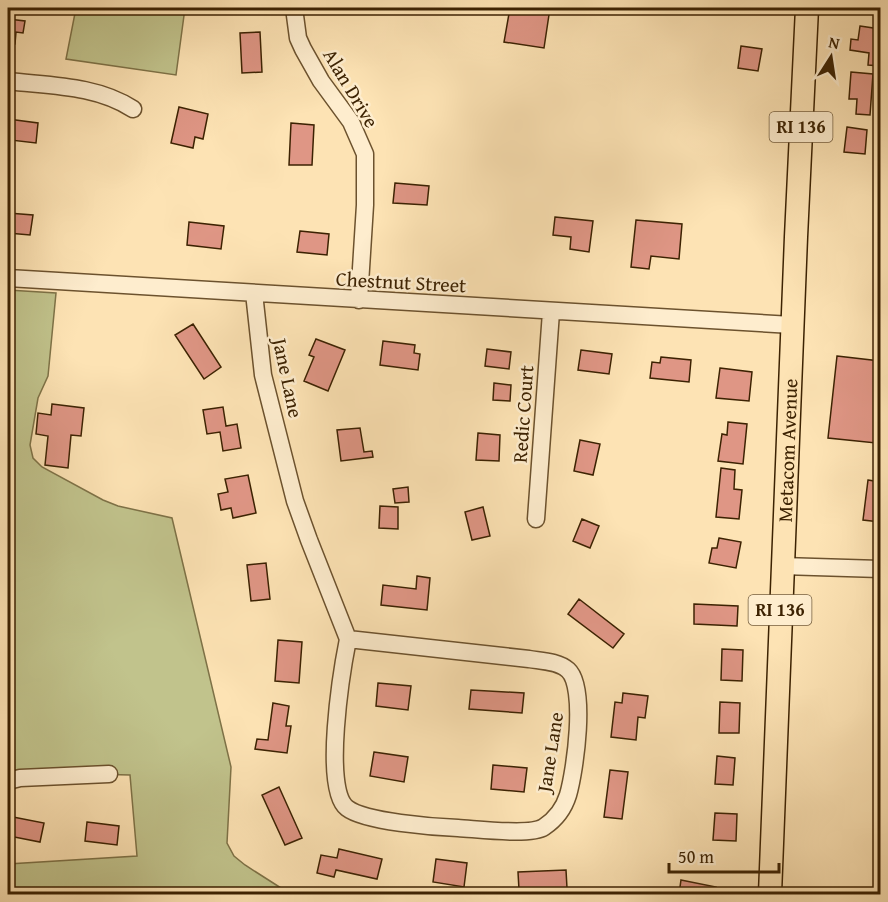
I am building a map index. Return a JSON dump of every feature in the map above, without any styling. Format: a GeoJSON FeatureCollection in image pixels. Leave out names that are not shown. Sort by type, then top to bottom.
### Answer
{"type":"FeatureCollection","features":[{"type":"Feature","properties":{"kind":"main road","name":"Metacom Avenue"},"geometry":{"type":"LineString","coordinates":[[770,894],[807,8]]}},
{"type":"Feature","properties":{"kind":"street","name":"Alan Drive"},"geometry":{"type":"LineString","coordinates":[[294,8],[298,38],[321,81],[351,122],[365,154],[365,205],[359,300]]}},
{"type":"Feature","properties":{"kind":"street"},"geometry":{"type":"LineString","coordinates":[[8,81],[93,92],[115,99],[133,109]]}},
{"type":"Feature","properties":{"kind":"street","name":"Chestnut Street"},"geometry":{"type":"LineString","coordinates":[[8,278],[792,325]]}},
{"type":"Feature","properties":{"kind":"street","name":"Jane Lane"},"geometry":{"type":"LineString","coordinates":[[254,293],[263,375],[296,501],[348,639],[341,673],[334,760],[335,786],[340,801],[348,810],[371,818],[450,828],[526,831],[541,829],[560,813],[568,796],[578,722],[577,685],[568,670],[556,663],[529,659],[348,639]]}},
{"type":"Feature","properties":{"kind":"street","name":"Redic Court"},"geometry":{"type":"LineString","coordinates":[[536,519],[551,312]]}},
{"type":"Feature","properties":{"kind":"street"},"geometry":{"type":"LineString","coordinates":[[782,566],[880,569]]}},
{"type":"Feature","properties":{"kind":"street"},"geometry":{"type":"LineString","coordinates":[[8,781],[20,778],[109,774]]}},
{"type":"Feature","properties":{"kind":"green space"},"geometry":{"type":"Polygon","coordinates":[[[76,8],[185,8],[176,75],[66,59],[76,8]]]}},
{"type":"Feature","properties":{"kind":"green space"},"geometry":{"type":"Polygon","coordinates":[[[8,290],[56,293],[48,376],[38,398],[30,445],[33,458],[42,467],[103,500],[118,506],[172,518],[231,767],[227,843],[234,856],[245,865],[294,894],[8,894],[8,864],[137,856],[130,775],[8,772],[8,290]]]}},
{"type":"Feature","properties":{"kind":"green space"},"geometry":{"type":"Polygon","coordinates":[[[423,889],[510,894],[294,894],[423,889]]]}},
{"type":"Feature","properties":{"kind":"building"},"geometry":{"type":"Polygon","coordinates":[[[233,8],[253,8],[252,12],[233,8]]]}},
{"type":"Feature","properties":{"kind":"building"},"geometry":{"type":"Polygon","coordinates":[[[510,8],[550,8],[544,48],[504,42],[510,8]]]}},
{"type":"Feature","properties":{"kind":"building"},"geometry":{"type":"Polygon","coordinates":[[[561,8],[594,8],[593,12],[561,8]]]}},
{"type":"Feature","properties":{"kind":"building"},"geometry":{"type":"Polygon","coordinates":[[[853,8],[873,8],[872,13],[853,11],[853,8]]]}},
{"type":"Feature","properties":{"kind":"building"},"geometry":{"type":"Polygon","coordinates":[[[8,19],[25,21],[23,33],[16,32],[15,44],[8,43],[8,19]]]}},
{"type":"Feature","properties":{"kind":"building"},"geometry":{"type":"Polygon","coordinates":[[[860,26],[880,29],[880,41],[877,41],[877,47],[880,48],[880,66],[868,65],[869,53],[850,50],[851,39],[858,40],[860,26]]]}},
{"type":"Feature","properties":{"kind":"building"},"geometry":{"type":"Polygon","coordinates":[[[260,32],[262,72],[242,73],[240,33],[260,32]]]}},
{"type":"Feature","properties":{"kind":"building"},"geometry":{"type":"Polygon","coordinates":[[[741,46],[762,49],[758,71],[738,68],[741,46]]]}},
{"type":"Feature","properties":{"kind":"building"},"geometry":{"type":"Polygon","coordinates":[[[851,72],[873,74],[870,115],[856,114],[857,99],[849,99],[851,72]]]}},
{"type":"Feature","properties":{"kind":"building"},"geometry":{"type":"Polygon","coordinates":[[[179,107],[208,114],[203,139],[195,137],[193,148],[171,143],[179,107]]]}},
{"type":"Feature","properties":{"kind":"building"},"geometry":{"type":"Polygon","coordinates":[[[8,119],[38,123],[36,143],[11,140],[11,147],[8,146],[8,119]]]}},
{"type":"Feature","properties":{"kind":"building"},"geometry":{"type":"Polygon","coordinates":[[[291,123],[314,125],[312,165],[289,165],[291,123]]]}},
{"type":"Feature","properties":{"kind":"building"},"geometry":{"type":"Polygon","coordinates":[[[847,127],[867,130],[865,154],[844,152],[847,127]]]}},
{"type":"Feature","properties":{"kind":"building"},"geometry":{"type":"Polygon","coordinates":[[[395,183],[429,186],[427,205],[393,203],[395,183]]]}},
{"type":"Feature","properties":{"kind":"building"},"geometry":{"type":"Polygon","coordinates":[[[8,213],[33,215],[30,235],[8,233],[8,213]]]}},
{"type":"Feature","properties":{"kind":"building"},"geometry":{"type":"Polygon","coordinates":[[[555,217],[593,221],[589,252],[570,249],[571,237],[553,235],[555,217]]]}},
{"type":"Feature","properties":{"kind":"building"},"geometry":{"type":"Polygon","coordinates":[[[636,220],[682,224],[679,259],[651,256],[649,269],[631,267],[636,220]]]}},
{"type":"Feature","properties":{"kind":"building"},"geometry":{"type":"Polygon","coordinates":[[[189,222],[224,226],[221,249],[187,245],[189,222]]]}},
{"type":"Feature","properties":{"kind":"building"},"geometry":{"type":"Polygon","coordinates":[[[300,231],[329,234],[327,255],[297,252],[300,231]]]}},
{"type":"Feature","properties":{"kind":"building"},"geometry":{"type":"Polygon","coordinates":[[[193,324],[221,367],[204,379],[175,335],[193,324]]]}},
{"type":"Feature","properties":{"kind":"building"},"geometry":{"type":"Polygon","coordinates":[[[316,339],[345,350],[328,391],[304,381],[314,357],[309,355],[316,339]]]}},
{"type":"Feature","properties":{"kind":"building"},"geometry":{"type":"Polygon","coordinates":[[[383,341],[415,345],[414,353],[420,354],[418,370],[380,365],[383,341]]]}},
{"type":"Feature","properties":{"kind":"building"},"geometry":{"type":"Polygon","coordinates":[[[487,349],[511,352],[509,369],[485,366],[487,349]]]}},
{"type":"Feature","properties":{"kind":"building"},"geometry":{"type":"Polygon","coordinates":[[[581,350],[612,354],[609,374],[578,370],[581,350]]]}},
{"type":"Feature","properties":{"kind":"building"},"geometry":{"type":"Polygon","coordinates":[[[837,356],[880,361],[880,402],[876,443],[828,438],[837,356]]]}},
{"type":"Feature","properties":{"kind":"building"},"geometry":{"type":"Polygon","coordinates":[[[661,357],[691,360],[689,382],[650,378],[652,362],[660,363],[661,357]]]}},
{"type":"Feature","properties":{"kind":"building"},"geometry":{"type":"Polygon","coordinates":[[[720,368],[752,372],[749,401],[716,398],[720,368]]]}},
{"type":"Feature","properties":{"kind":"building"},"geometry":{"type":"Polygon","coordinates":[[[494,383],[511,385],[510,401],[493,400],[494,383]]]}},
{"type":"Feature","properties":{"kind":"building"},"geometry":{"type":"Polygon","coordinates":[[[52,404],[84,408],[81,436],[71,435],[68,468],[45,465],[48,436],[36,434],[38,413],[51,415],[52,404]]]}},
{"type":"Feature","properties":{"kind":"building"},"geometry":{"type":"Polygon","coordinates":[[[223,407],[226,426],[237,424],[241,448],[223,451],[220,432],[207,434],[203,410],[223,407]]]}},
{"type":"Feature","properties":{"kind":"building"},"geometry":{"type":"Polygon","coordinates":[[[728,422],[747,424],[743,464],[718,461],[722,434],[727,435],[728,422]]]}},
{"type":"Feature","properties":{"kind":"building"},"geometry":{"type":"Polygon","coordinates":[[[360,428],[364,452],[372,451],[373,457],[341,461],[337,430],[360,428]]]}},
{"type":"Feature","properties":{"kind":"building"},"geometry":{"type":"Polygon","coordinates":[[[478,433],[500,435],[499,461],[476,460],[478,433]]]}},
{"type":"Feature","properties":{"kind":"building"},"geometry":{"type":"Polygon","coordinates":[[[580,440],[600,444],[593,475],[574,471],[580,440]]]}},
{"type":"Feature","properties":{"kind":"building"},"geometry":{"type":"Polygon","coordinates":[[[721,468],[735,470],[734,489],[742,490],[739,519],[716,517],[721,468]]]}},
{"type":"Feature","properties":{"kind":"building"},"geometry":{"type":"Polygon","coordinates":[[[248,475],[256,513],[233,518],[231,508],[221,510],[218,494],[228,492],[225,479],[248,475]]]}},
{"type":"Feature","properties":{"kind":"building"},"geometry":{"type":"Polygon","coordinates":[[[868,480],[880,482],[880,522],[863,520],[868,480]]]}},
{"type":"Feature","properties":{"kind":"building"},"geometry":{"type":"Polygon","coordinates":[[[408,487],[409,502],[395,503],[393,489],[408,487]]]}},
{"type":"Feature","properties":{"kind":"building"},"geometry":{"type":"Polygon","coordinates":[[[380,506],[398,507],[398,529],[379,528],[380,506]]]}},
{"type":"Feature","properties":{"kind":"building"},"geometry":{"type":"Polygon","coordinates":[[[483,507],[490,536],[472,540],[465,512],[483,507]]]}},
{"type":"Feature","properties":{"kind":"building"},"geometry":{"type":"Polygon","coordinates":[[[582,519],[599,526],[590,548],[573,541],[582,519]]]}},
{"type":"Feature","properties":{"kind":"building"},"geometry":{"type":"Polygon","coordinates":[[[719,538],[741,542],[736,568],[709,563],[712,548],[717,548],[719,538]]]}},
{"type":"Feature","properties":{"kind":"building"},"geometry":{"type":"Polygon","coordinates":[[[266,563],[270,599],[251,601],[247,565],[266,563]]]}},
{"type":"Feature","properties":{"kind":"building"},"geometry":{"type":"Polygon","coordinates":[[[417,576],[430,578],[427,610],[381,605],[383,585],[416,589],[417,576]]]}},
{"type":"Feature","properties":{"kind":"building"},"geometry":{"type":"Polygon","coordinates":[[[579,599],[624,634],[613,648],[568,614],[579,599]]]}},
{"type":"Feature","properties":{"kind":"building"},"geometry":{"type":"Polygon","coordinates":[[[694,604],[738,606],[737,626],[694,624],[694,604]]]}},
{"type":"Feature","properties":{"kind":"building"},"geometry":{"type":"Polygon","coordinates":[[[278,640],[302,642],[299,683],[275,681],[278,640]]]}},
{"type":"Feature","properties":{"kind":"building"},"geometry":{"type":"Polygon","coordinates":[[[722,649],[743,650],[742,681],[721,680],[722,649]]]}},
{"type":"Feature","properties":{"kind":"building"},"geometry":{"type":"Polygon","coordinates":[[[378,683],[411,686],[408,710],[376,706],[378,683]]]}},
{"type":"Feature","properties":{"kind":"building"},"geometry":{"type":"Polygon","coordinates":[[[471,690],[524,693],[522,713],[469,709],[471,690]]]}},
{"type":"Feature","properties":{"kind":"building"},"geometry":{"type":"Polygon","coordinates":[[[623,693],[648,696],[645,718],[638,717],[636,740],[611,737],[615,702],[622,703],[623,693]]]}},
{"type":"Feature","properties":{"kind":"building"},"geometry":{"type":"Polygon","coordinates":[[[720,702],[740,703],[739,733],[719,733],[720,702]]]}},
{"type":"Feature","properties":{"kind":"building"},"geometry":{"type":"Polygon","coordinates":[[[273,703],[289,706],[286,726],[291,726],[287,753],[255,749],[257,739],[268,740],[273,703]]]}},
{"type":"Feature","properties":{"kind":"building"},"geometry":{"type":"Polygon","coordinates":[[[374,752],[408,757],[404,782],[370,776],[374,752]]]}},
{"type":"Feature","properties":{"kind":"building"},"geometry":{"type":"Polygon","coordinates":[[[717,756],[735,758],[733,785],[715,784],[717,756]]]}},
{"type":"Feature","properties":{"kind":"building"},"geometry":{"type":"Polygon","coordinates":[[[493,765],[527,768],[524,792],[491,789],[493,765]]]}},
{"type":"Feature","properties":{"kind":"building"},"geometry":{"type":"Polygon","coordinates":[[[610,770],[628,772],[622,819],[604,817],[610,770]]]}},
{"type":"Feature","properties":{"kind":"building"},"geometry":{"type":"Polygon","coordinates":[[[279,787],[302,838],[285,845],[262,795],[279,787]]]}},
{"type":"Feature","properties":{"kind":"building"},"geometry":{"type":"Polygon","coordinates":[[[715,813],[737,814],[736,841],[713,840],[715,813]]]}},
{"type":"Feature","properties":{"kind":"building"},"geometry":{"type":"Polygon","coordinates":[[[13,817],[44,823],[40,842],[9,836],[13,817]]]}},
{"type":"Feature","properties":{"kind":"building"},"geometry":{"type":"Polygon","coordinates":[[[87,822],[119,826],[117,845],[85,841],[87,822]]]}},
{"type":"Feature","properties":{"kind":"building"},"geometry":{"type":"Polygon","coordinates":[[[339,849],[382,859],[377,879],[336,870],[334,877],[317,873],[321,855],[337,858],[339,849]]]}},
{"type":"Feature","properties":{"kind":"building"},"geometry":{"type":"Polygon","coordinates":[[[436,859],[467,863],[464,887],[433,882],[436,859]]]}},
{"type":"Feature","properties":{"kind":"building"},"geometry":{"type":"Polygon","coordinates":[[[566,870],[567,888],[519,890],[518,872],[566,870]]]}},
{"type":"Feature","properties":{"kind":"building"},"geometry":{"type":"Polygon","coordinates":[[[681,880],[716,887],[714,894],[679,894],[681,880]]]}}]}
